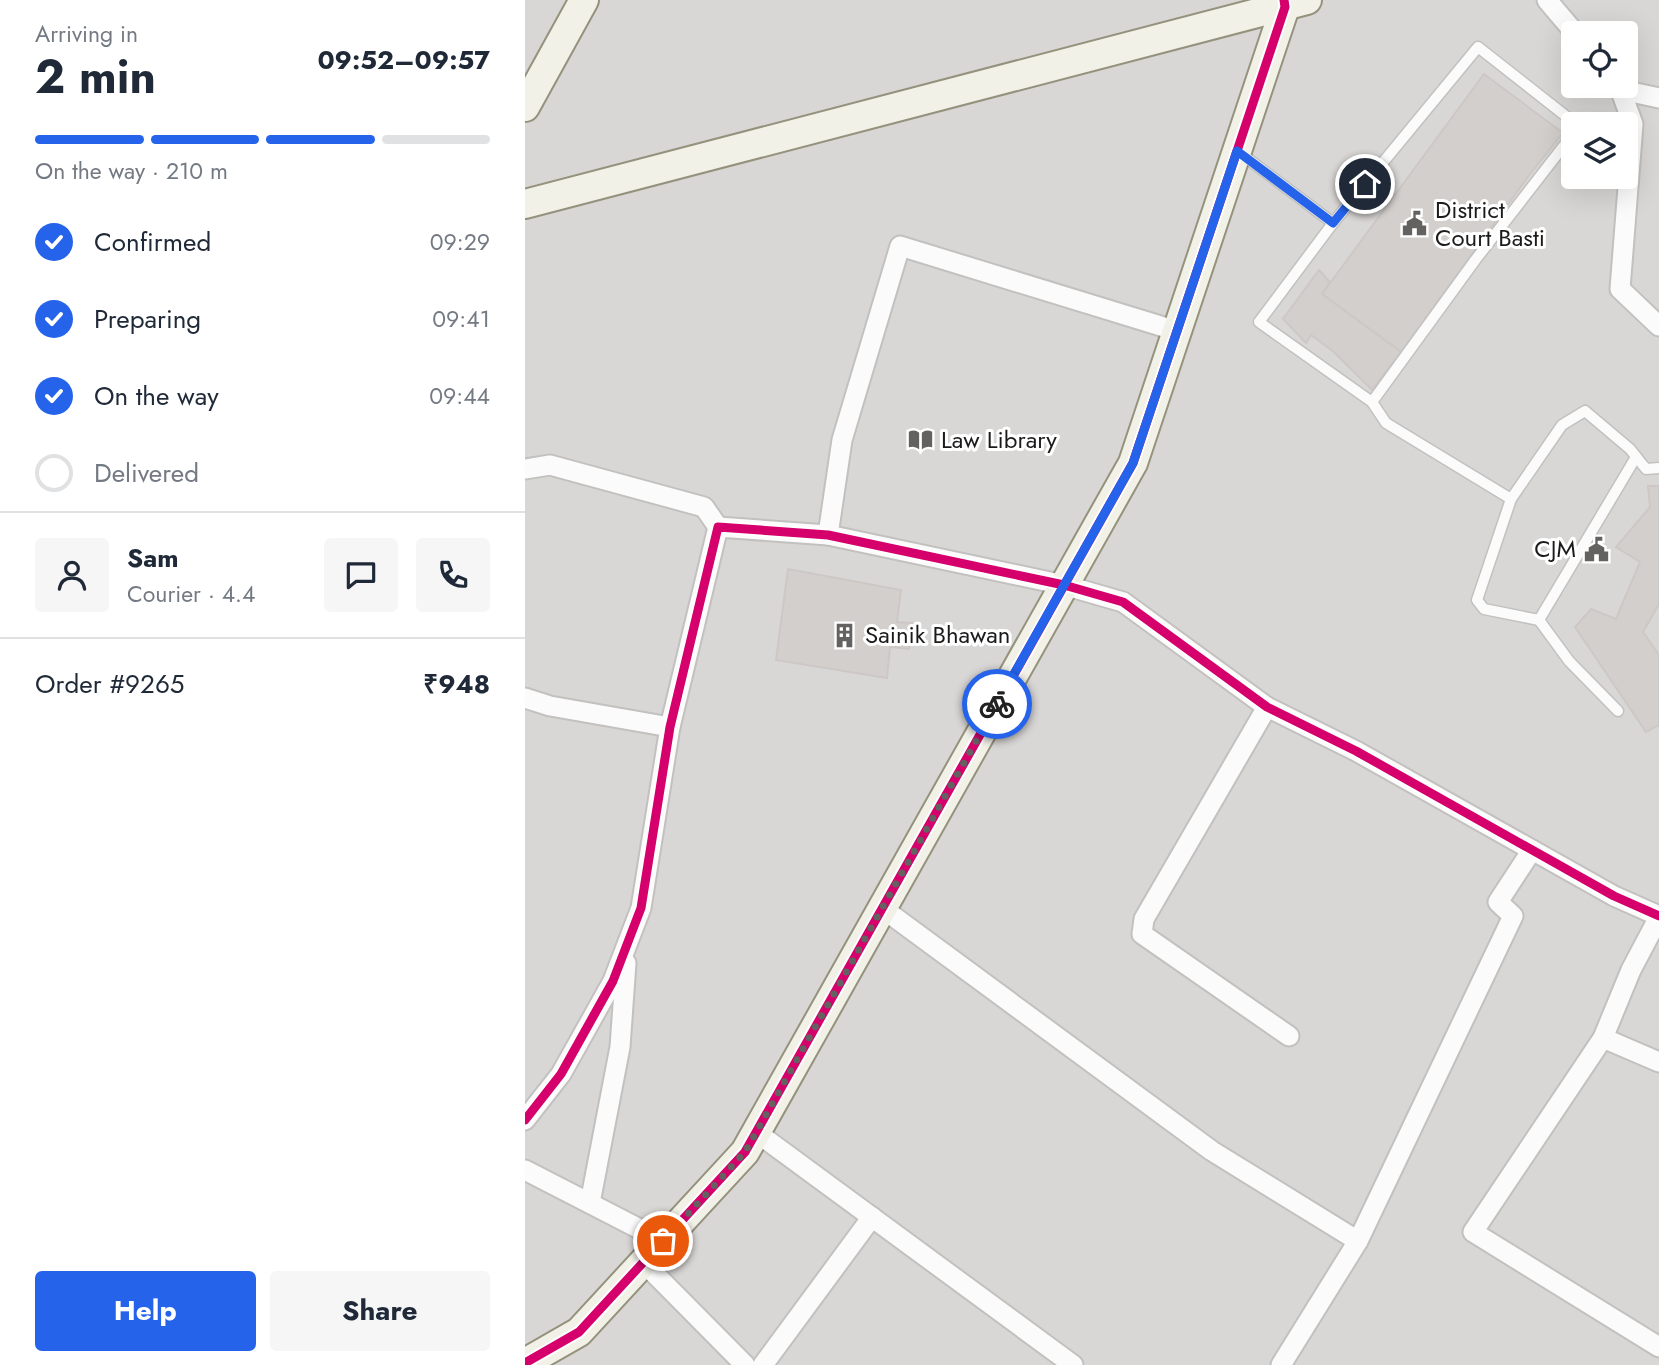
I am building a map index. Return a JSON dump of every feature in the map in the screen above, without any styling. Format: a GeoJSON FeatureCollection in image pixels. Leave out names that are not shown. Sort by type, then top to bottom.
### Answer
{"type":"FeatureCollection","features":[{"type":"Feature","properties":{"kind":"street"},"geometry":{"type":"LineString","coordinates":[[525,107],[584,0]]}},
{"type":"Feature","properties":{"kind":"street"},"geometry":{"type":"LineString","coordinates":[[1547,0],[1565,21]]}},
{"type":"Feature","properties":{"kind":"street"},"geometry":{"type":"LineString","coordinates":[[525,1363],[579,1332],[745,1152],[1133,463],[1237,151],[1292,2]]}},
{"type":"Feature","properties":{"kind":"street"},"geometry":{"type":"LineString","coordinates":[[525,204],[1292,2]]}},
{"type":"Feature","properties":{"kind":"street"},"geometry":{"type":"LineString","coordinates":[[1638,93],[1659,99]]}},
{"type":"Feature","properties":{"kind":"street"},"geometry":{"type":"LineString","coordinates":[[1624,98],[1633,124],[1620,289],[1659,326]]}},
{"type":"Feature","properties":{"kind":"street"},"geometry":{"type":"LineString","coordinates":[[828,535],[842,440],[900,246],[1177,331]]}},
{"type":"Feature","properties":{"kind":"street"},"geometry":{"type":"LineString","coordinates":[[525,469],[550,465],[704,507],[718,527],[670,727],[641,908],[613,981],[561,1074],[525,1120]]}},
{"type":"Feature","properties":{"kind":"street"},"geometry":{"type":"LineString","coordinates":[[718,527],[828,535],[1064,585],[1123,601],[1266,707],[1356,751],[1614,896],[1659,917],[1631,970],[1603,1038],[1473,1232],[1659,1347]]}},
{"type":"Feature","properties":{"kind":"street"},"geometry":{"type":"LineString","coordinates":[[525,698],[550,706],[670,727]]}},
{"type":"Feature","properties":{"kind":"street"},"geometry":{"type":"LineString","coordinates":[[1266,707],[1144,919],[1142,934],[1289,1036]]}},
{"type":"Feature","properties":{"kind":"street"},"geometry":{"type":"LineString","coordinates":[[1281,1365],[1358,1241],[1513,916],[1498,902],[1532,850]]}},
{"type":"Feature","properties":{"kind":"street"},"geometry":{"type":"LineString","coordinates":[[882,908],[1212,1151],[1358,1241]]}},
{"type":"Feature","properties":{"kind":"street"},"geometry":{"type":"LineString","coordinates":[[590,1203],[620,1047],[627,943]]}},
{"type":"Feature","properties":{"kind":"street"},"geometry":{"type":"LineString","coordinates":[[1603,1038],[1659,1062]]}},
{"type":"Feature","properties":{"kind":"street"},"geometry":{"type":"LineString","coordinates":[[756,1132],[1073,1365]]}},
{"type":"Feature","properties":{"kind":"street"},"geometry":{"type":"LineString","coordinates":[[525,1170],[663,1241]]}},
{"type":"Feature","properties":{"kind":"street"},"geometry":{"type":"LineString","coordinates":[[763,1365],[872,1217]]}},
{"type":"Feature","properties":{"kind":"street"},"geometry":{"type":"LineString","coordinates":[[643,1262],[745,1365]]}},
{"type":"Feature","properties":{"kind":"lane"},"geometry":{"type":"LineString","coordinates":[[1511,499],[1386,423],[1373,402],[1259,322],[1333,223],[1478,47],[1561,112]]}},
{"type":"Feature","properties":{"kind":"lane"},"geometry":{"type":"LineString","coordinates":[[1373,402],[1476,259],[1561,149]]}},
{"type":"Feature","properties":{"kind":"lane"},"geometry":{"type":"LineString","coordinates":[[1237,151],[1333,223]]}},
{"type":"Feature","properties":{"kind":"lane"},"geometry":{"type":"LineString","coordinates":[[1618,711],[1569,661],[1539,620],[1484,609],[1477,600],[1511,499],[1562,425],[1585,411],[1646,469],[1659,468]]}},
{"type":"Feature","properties":{"kind":"lane"},"geometry":{"type":"LineString","coordinates":[[1539,620],[1636,457]]}},
{"type":"Feature","properties":{"kind":"shaded area"},"geometry":{"type":"Polygon","coordinates":[[[525,0],[1659,0],[1659,1365],[525,1365],[525,0]]]}},
{"type":"Feature","properties":{"kind":"building"},"geometry":{"type":"Polygon","coordinates":[[[1484,74],[1561,132],[1561,135],[1401,352],[1322,294],[1484,74]]]}},
{"type":"Feature","properties":{"kind":"building"},"geometry":{"type":"Polygon","coordinates":[[[1319,270],[1330,282],[1322,294],[1401,352],[1372,390],[1334,352],[1311,335],[1306,343],[1283,319],[1319,270]]]}},
{"type":"Feature","properties":{"kind":"building"},"geometry":{"type":"Polygon","coordinates":[[[1648,486],[1659,486],[1659,604],[1643,632],[1659,655],[1659,725],[1646,732],[1575,627],[1591,609],[1616,619],[1640,562],[1616,547],[1650,507],[1648,486]]]}},
{"type":"Feature","properties":{"kind":"building","name":"Sainik Bhawan"},"geometry":{"type":"Polygon","coordinates":[[[788,569],[901,590],[897,622],[913,623],[909,649],[890,647],[887,678],[776,660],[788,569]]]}},
{"type":"Feature","properties":{"kind":"cycle path"},"geometry":{"type":"LineString","coordinates":[[525,1363],[579,1332],[745,1152],[1133,463],[1285,7],[1284,0]]}},
{"type":"Feature","properties":{"kind":"cycle path"},"geometry":{"type":"LineString","coordinates":[[525,1120],[561,1074],[613,981],[641,908],[670,727],[718,527],[828,535],[1064,585],[1123,602],[1267,707],[1356,751],[1614,896],[1659,916]]}},
{"type":"Feature","properties":{"kind":"way so far"},"geometry":{"type":"LineString","coordinates":[[663,1241],[745,1152],[997,704]]}},
{"type":"Feature","properties":{"kind":"place","name":"District Court Basti"},"geometry":{"type":"Point","coordinates":[1415,224]}},
{"type":"Feature","properties":{"kind":"place","name":"Law Library"},"geometry":{"type":"Point","coordinates":[921,440]}},
{"type":"Feature","properties":{"kind":"place","name":"CJM"},"geometry":{"type":"Point","coordinates":[1596,549]}},
{"type":"Feature","properties":{"kind":"place","name":"Sainik Bhawan"},"geometry":{"type":"Point","coordinates":[845,635]}},
{"type":"Feature","properties":{"kind":"route"},"geometry":{"type":"LineString","coordinates":[[997,704],[1133,463],[1237,151],[1333,223],[1365,184]]}}]}
